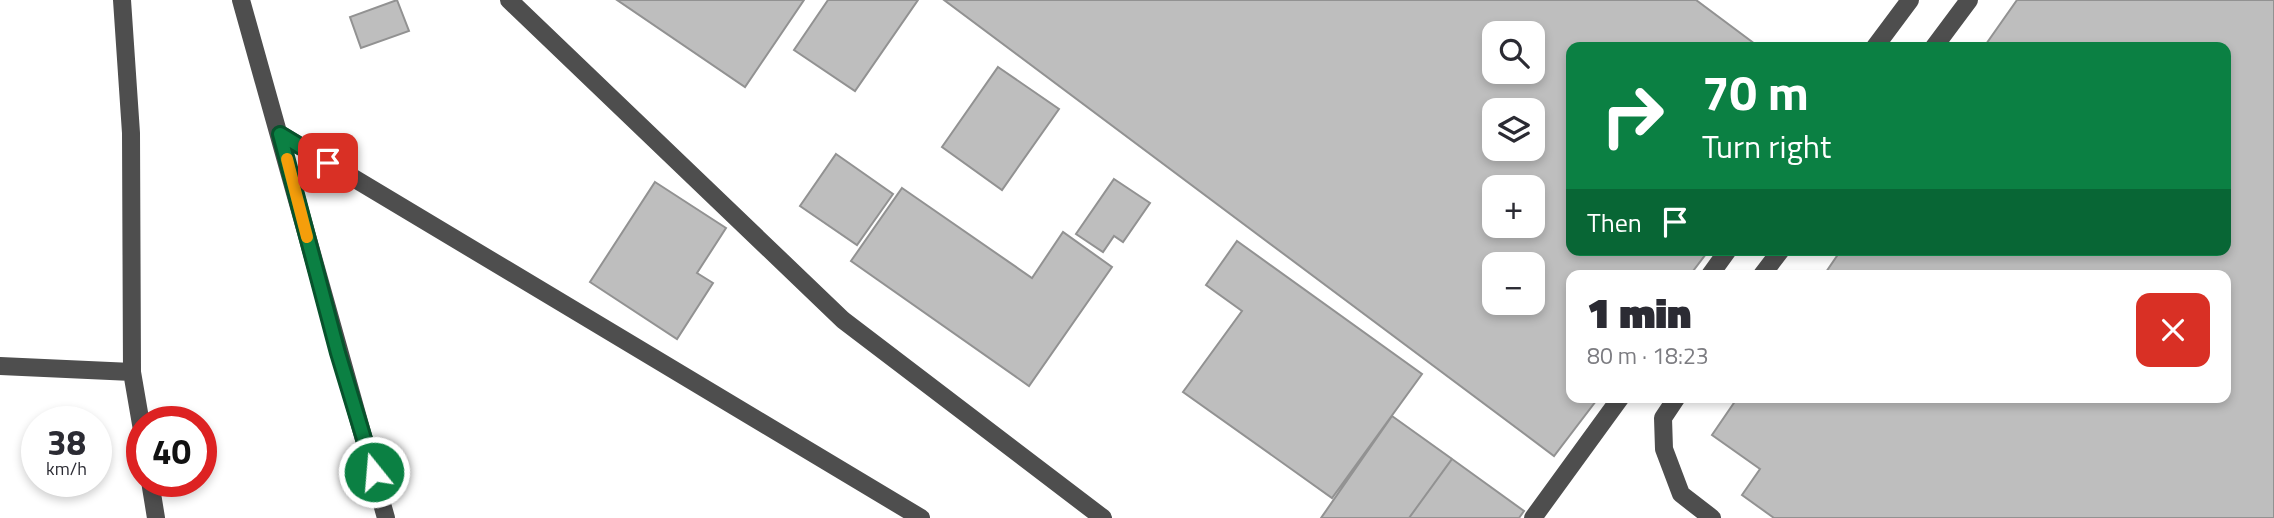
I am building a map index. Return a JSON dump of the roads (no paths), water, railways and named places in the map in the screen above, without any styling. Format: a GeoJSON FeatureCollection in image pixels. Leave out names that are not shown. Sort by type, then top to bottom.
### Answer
{"type":"FeatureCollection","features":[{"type":"Feature","properties":{"kind":"street"},"geometry":{"type":"LineString","coordinates":[[122,0],[131,133],[132,372],[138,406]]}},
{"type":"Feature","properties":{"kind":"street"},"geometry":{"type":"LineString","coordinates":[[242,0],[338,353],[387,518]]}},
{"type":"Feature","properties":{"kind":"street"},"geometry":{"type":"LineString","coordinates":[[509,0],[843,320],[1103,518]]}},
{"type":"Feature","properties":{"kind":"street"},"geometry":{"type":"LineString","coordinates":[[1879,42],[1910,0]]}},
{"type":"Feature","properties":{"kind":"street"},"geometry":{"type":"LineString","coordinates":[[1938,42],[1969,0]]}},
{"type":"Feature","properties":{"kind":"street"},"geometry":{"type":"LineString","coordinates":[[280,134],[921,518]]}},
{"type":"Feature","properties":{"kind":"street"},"geometry":{"type":"LineString","coordinates":[[1766,270],[1776,256]]}},
{"type":"Feature","properties":{"kind":"street"},"geometry":{"type":"LineString","coordinates":[[0,366],[132,372]]}},
{"type":"Feature","properties":{"kind":"street"},"geometry":{"type":"LineString","coordinates":[[1534,518],[1617,403]]}},
{"type":"Feature","properties":{"kind":"street"},"geometry":{"type":"LineString","coordinates":[[1673,403],[1663,418],[1664,449],[1681,494],[1712,518]]}},
{"type":"Feature","properties":{"kind":"street"},"geometry":{"type":"LineString","coordinates":[[153,497],[156,518]]}}]}
